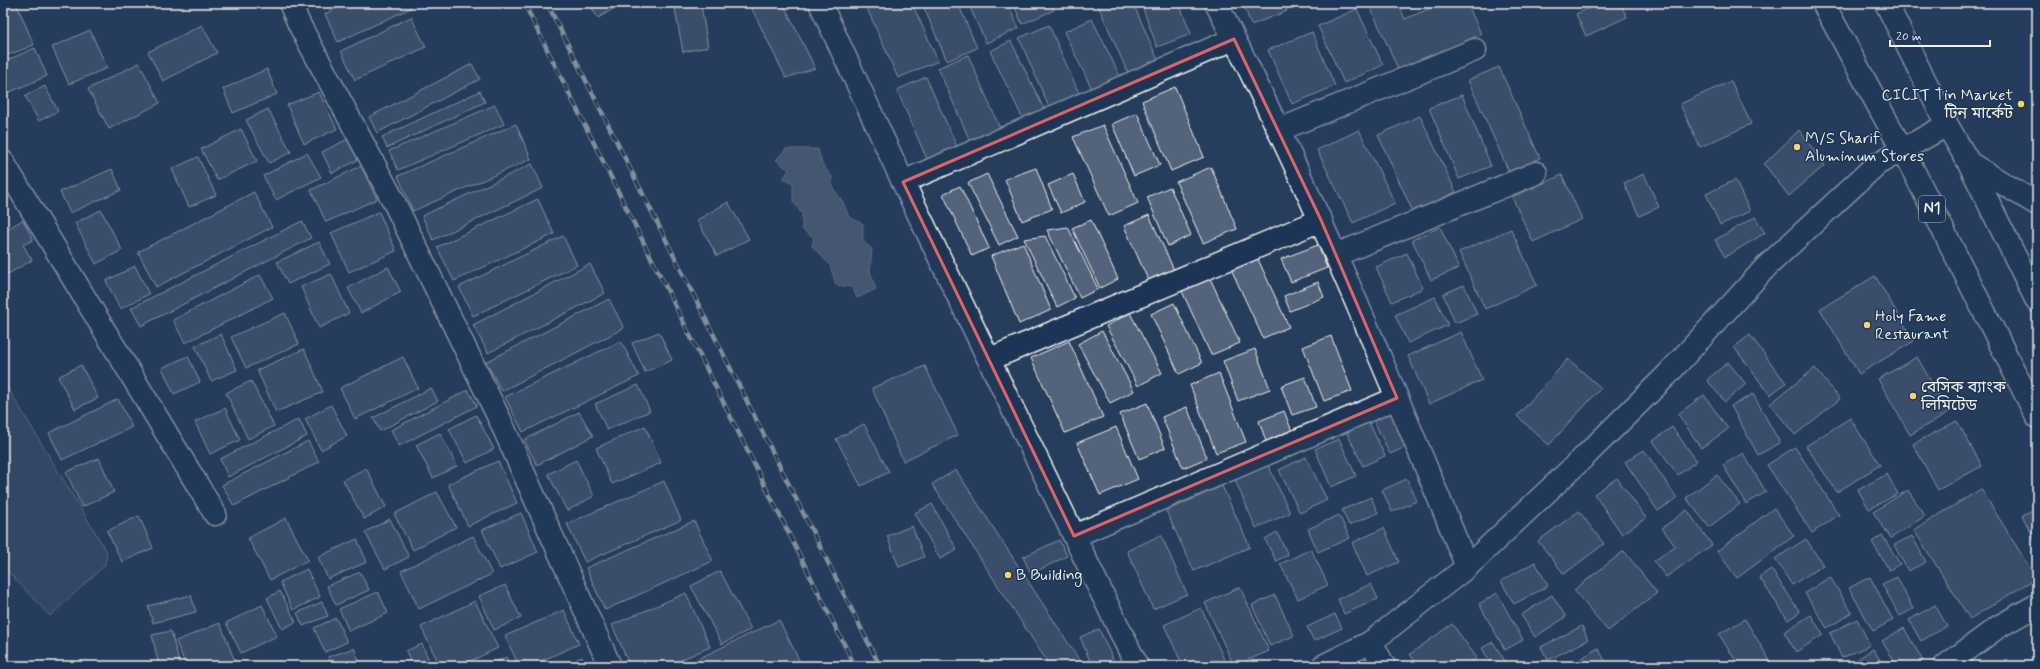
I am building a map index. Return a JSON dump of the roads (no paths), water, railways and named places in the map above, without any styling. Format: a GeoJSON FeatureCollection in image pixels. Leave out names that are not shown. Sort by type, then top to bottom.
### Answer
{"type":"FeatureCollection","features":[{"type":"Feature","properties":{"kind":"main road"},"geometry":{"type":"LineString","coordinates":[[290,3],[299,24],[393,200],[500,420],[610,666]]}},
{"type":"Feature","properties":{"kind":"main road"},"geometry":{"type":"LineString","coordinates":[[820,3],[903,182],[1138,666]]}},
{"type":"Feature","properties":{"kind":"main road"},"geometry":{"type":"LineString","coordinates":[[1216,3],[1279,130],[1321,220],[1397,398],[1466,567]]}},
{"type":"Feature","properties":{"kind":"main road","name":"N1"},"geometry":{"type":"LineString","coordinates":[[1823,3],[1902,149],[2037,417]]}},
{"type":"Feature","properties":{"kind":"main road"},"geometry":{"type":"LineString","coordinates":[[1886,3],[1947,125],[1969,163],[2037,300]]}},
{"type":"Feature","properties":{"kind":"main road"},"geometry":{"type":"LineString","coordinates":[[903,182],[1234,39]]}},
{"type":"Feature","properties":{"kind":"main road"},"geometry":{"type":"LineString","coordinates":[[1279,130],[1475,50]]}},
{"type":"Feature","properties":{"kind":"main road"},"geometry":{"type":"LineString","coordinates":[[1323,666],[1371,642],[1466,567],[1584,457],[1666,376],[1767,266],[1877,164],[1947,125]]}},
{"type":"Feature","properties":{"kind":"main road"},"geometry":{"type":"LineString","coordinates":[[3,162],[215,514]]}},
{"type":"Feature","properties":{"kind":"main road"},"geometry":{"type":"LineString","coordinates":[[1969,163],[2037,204]]}},
{"type":"Feature","properties":{"kind":"main road"},"geometry":{"type":"LineString","coordinates":[[1336,255],[1536,173]]}},
{"type":"Feature","properties":{"kind":"main road"},"geometry":{"type":"LineString","coordinates":[[990,359],[1321,220]]}},
{"type":"Feature","properties":{"kind":"main road"},"geometry":{"type":"LineString","coordinates":[[1074,536],[1397,398]]}},
{"type":"Feature","properties":{"kind":"main road"},"geometry":{"type":"LineString","coordinates":[[1945,666],[1998,628],[2037,605]]}},
{"type":"Feature","properties":{"kind":"main road"},"geometry":{"type":"LineString","coordinates":[[1371,642],[1384,666]]}},
{"type":"Feature","properties":{"kind":"railway"},"geometry":{"type":"LineString","coordinates":[[524,3],[855,666]]}},
{"type":"Feature","properties":{"kind":"railway"},"geometry":{"type":"LineString","coordinates":[[547,3],[880,666]]}},
{"type":"Feature","properties":{"kind":"place","name":"CICIT Tin Market টিন মার্কেট"},"geometry":{"type":"Point","coordinates":[2021,104]}},
{"type":"Feature","properties":{"kind":"place","name":"M/S Sharif Aluminum Stores"},"geometry":{"type":"Point","coordinates":[1797,147]}},
{"type":"Feature","properties":{"kind":"place","name":"Holy Fame Restaurant"},"geometry":{"type":"Point","coordinates":[1867,325]}},
{"type":"Feature","properties":{"kind":"place","name":"বেসিক ব্যাংক লিমিটেড"},"geometry":{"type":"Point","coordinates":[1913,396]}},
{"type":"Feature","properties":{"kind":"place","name":"B Building"},"geometry":{"type":"Point","coordinates":[1008,575]}}]}
